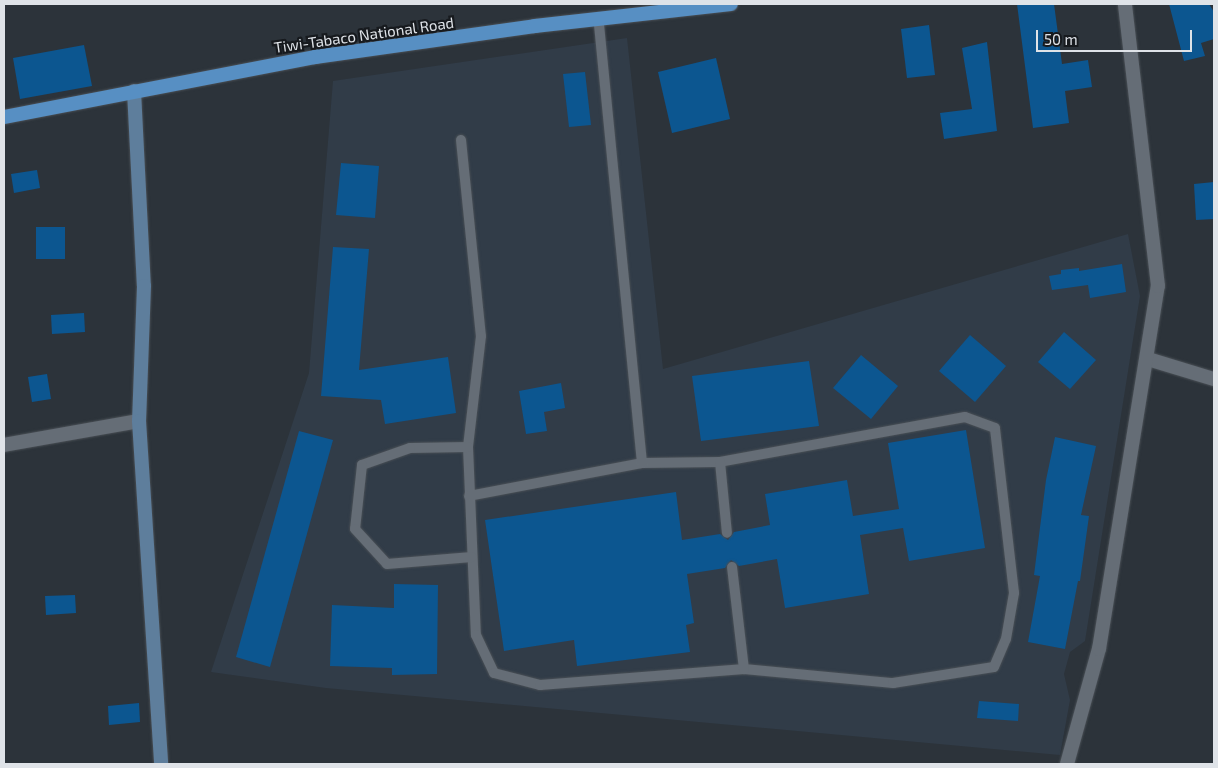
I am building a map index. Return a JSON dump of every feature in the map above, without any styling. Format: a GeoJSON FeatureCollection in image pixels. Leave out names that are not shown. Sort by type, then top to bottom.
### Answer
{"type":"FeatureCollection","features":[{"type":"Feature","properties":{"kind":"main road","name":"Tiwi-Tabaco National Road"},"geometry":{"type":"LineString","coordinates":[[4,117],[316,58],[535,26],[599,21],[731,4]]}},
{"type":"Feature","properties":{"kind":"main road"},"geometry":{"type":"LineString","coordinates":[[134,91],[144,286],[139,421],[161,764]]}},
{"type":"Feature","properties":{"kind":"street"},"geometry":{"type":"LineString","coordinates":[[1067,764],[1099,648],[1148,360],[1158,286],[1124,4]]}},
{"type":"Feature","properties":{"kind":"street"},"geometry":{"type":"LineString","coordinates":[[1148,360],[1214,379]]}},
{"type":"Feature","properties":{"kind":"street"},"geometry":{"type":"LineString","coordinates":[[4,445],[139,421]]}},
{"type":"Feature","properties":{"kind":"lane"},"geometry":{"type":"LineString","coordinates":[[599,21],[642,463]]}},
{"type":"Feature","properties":{"kind":"lane"},"geometry":{"type":"LineString","coordinates":[[461,140],[481,336],[468,447],[469,496],[476,635],[494,673],[540,685],[744,668],[892,683],[994,667],[1006,639],[1014,593],[995,428],[965,416],[720,462],[642,463],[469,496]]}},
{"type":"Feature","properties":{"kind":"lane"},"geometry":{"type":"LineString","coordinates":[[468,447],[410,448],[362,465],[356,529],[387,564],[472,557]]}},
{"type":"Feature","properties":{"kind":"lane"},"geometry":{"type":"LineString","coordinates":[[720,462],[727,533]]}},
{"type":"Feature","properties":{"kind":"lane"},"geometry":{"type":"LineString","coordinates":[[732,567],[744,668]]}},
{"type":"Feature","properties":{"kind":"shaded area"},"geometry":{"type":"Polygon","coordinates":[[[627,38],[663,369],[1128,234],[1140,296],[1085,641],[1070,652],[1064,674],[1070,700],[1060,755],[326,688],[211,672],[309,373],[333,81],[627,38]]]}},
{"type":"Feature","properties":{"kind":"building"},"geometry":{"type":"Polygon","coordinates":[[[1017,4],[1054,4],[1062,64],[1088,60],[1092,87],[1065,91],[1069,123],[1033,128],[1017,4]]]}},
{"type":"Feature","properties":{"kind":"building"},"geometry":{"type":"Polygon","coordinates":[[[1169,4],[1209,4],[1214,12],[1214,39],[1201,43],[1205,56],[1184,61],[1169,4]]]}},
{"type":"Feature","properties":{"kind":"building"},"geometry":{"type":"Polygon","coordinates":[[[929,25],[935,75],[907,78],[901,29],[929,25]]]}},
{"type":"Feature","properties":{"kind":"building"},"geometry":{"type":"Polygon","coordinates":[[[987,42],[997,131],[944,139],[940,113],[972,109],[962,48],[987,42]]]}},
{"type":"Feature","properties":{"kind":"building"},"geometry":{"type":"Polygon","coordinates":[[[84,45],[92,86],[20,99],[13,58],[84,45]]]}},
{"type":"Feature","properties":{"kind":"building"},"geometry":{"type":"Polygon","coordinates":[[[716,58],[730,119],[672,133],[658,72],[716,58]]]}},
{"type":"Feature","properties":{"kind":"building"},"geometry":{"type":"Polygon","coordinates":[[[585,72],[591,125],[569,127],[563,74],[585,72]]]}},
{"type":"Feature","properties":{"kind":"building"},"geometry":{"type":"Polygon","coordinates":[[[341,163],[379,166],[375,218],[336,215],[341,163]]]}},
{"type":"Feature","properties":{"kind":"building"},"geometry":{"type":"Polygon","coordinates":[[[37,170],[40,188],[14,193],[11,174],[37,170]]]}},
{"type":"Feature","properties":{"kind":"building"},"geometry":{"type":"Polygon","coordinates":[[[1214,182],[1214,219],[1196,220],[1194,184],[1214,182]]]}},
{"type":"Feature","properties":{"kind":"building"},"geometry":{"type":"Polygon","coordinates":[[[36,227],[65,227],[65,259],[36,259],[36,227]]]}},
{"type":"Feature","properties":{"kind":"building"},"geometry":{"type":"Polygon","coordinates":[[[333,247],[369,249],[359,370],[448,357],[456,413],[385,424],[381,400],[321,396],[333,247]]]}},
{"type":"Feature","properties":{"kind":"building"},"geometry":{"type":"Polygon","coordinates":[[[1122,264],[1126,292],[1090,298],[1088,285],[1052,290],[1049,276],[1061,274],[1061,270],[1079,268],[1079,271],[1122,264]]]}},
{"type":"Feature","properties":{"kind":"building"},"geometry":{"type":"Polygon","coordinates":[[[84,313],[85,332],[52,334],[51,315],[84,313]]]}},
{"type":"Feature","properties":{"kind":"building"},"geometry":{"type":"Polygon","coordinates":[[[1064,332],[1096,360],[1070,389],[1038,362],[1064,332]]]}},
{"type":"Feature","properties":{"kind":"building"},"geometry":{"type":"Polygon","coordinates":[[[970,335],[1006,366],[975,402],[939,371],[970,335]]]}},
{"type":"Feature","properties":{"kind":"building"},"geometry":{"type":"Polygon","coordinates":[[[861,355],[898,386],[871,419],[833,388],[861,355]]]}},
{"type":"Feature","properties":{"kind":"building"},"geometry":{"type":"Polygon","coordinates":[[[809,361],[819,426],[701,441],[692,376],[809,361]]]}},
{"type":"Feature","properties":{"kind":"building"},"geometry":{"type":"Polygon","coordinates":[[[47,374],[51,399],[32,402],[28,377],[47,374]]]}},
{"type":"Feature","properties":{"kind":"building"},"geometry":{"type":"Polygon","coordinates":[[[561,383],[565,408],[544,412],[547,431],[526,434],[519,391],[561,383]]]}},
{"type":"Feature","properties":{"kind":"building"},"geometry":{"type":"Polygon","coordinates":[[[966,430],[985,548],[909,561],[903,528],[860,535],[869,594],[785,608],[777,559],[739,566],[731,560],[725,568],[687,574],[694,623],[686,625],[690,652],[577,666],[574,640],[504,651],[485,520],[676,492],[682,540],[720,534],[728,540],[734,532],[770,525],[765,494],[847,480],[853,516],[899,509],[888,443],[966,430]]]}},
{"type":"Feature","properties":{"kind":"building"},"geometry":{"type":"Polygon","coordinates":[[[299,431],[333,440],[270,667],[236,657],[299,431]]]}},
{"type":"Feature","properties":{"kind":"building"},"geometry":{"type":"Polygon","coordinates":[[[1055,437],[1096,446],[1081,515],[1089,516],[1080,581],[1078,581],[1065,649],[1028,642],[1040,576],[1034,575],[1046,480],[1055,437]]]}},
{"type":"Feature","properties":{"kind":"building"},"geometry":{"type":"Polygon","coordinates":[[[394,584],[438,585],[437,674],[392,675],[392,668],[330,666],[332,605],[394,608],[394,584]]]}},
{"type":"Feature","properties":{"kind":"building"},"geometry":{"type":"Polygon","coordinates":[[[75,595],[76,613],[46,615],[45,596],[75,595]]]}},
{"type":"Feature","properties":{"kind":"building"},"geometry":{"type":"Polygon","coordinates":[[[979,701],[1019,704],[1018,721],[977,718],[979,701]]]}},
{"type":"Feature","properties":{"kind":"building"},"geometry":{"type":"Polygon","coordinates":[[[139,703],[140,722],[109,725],[108,706],[139,703]]]}}]}
